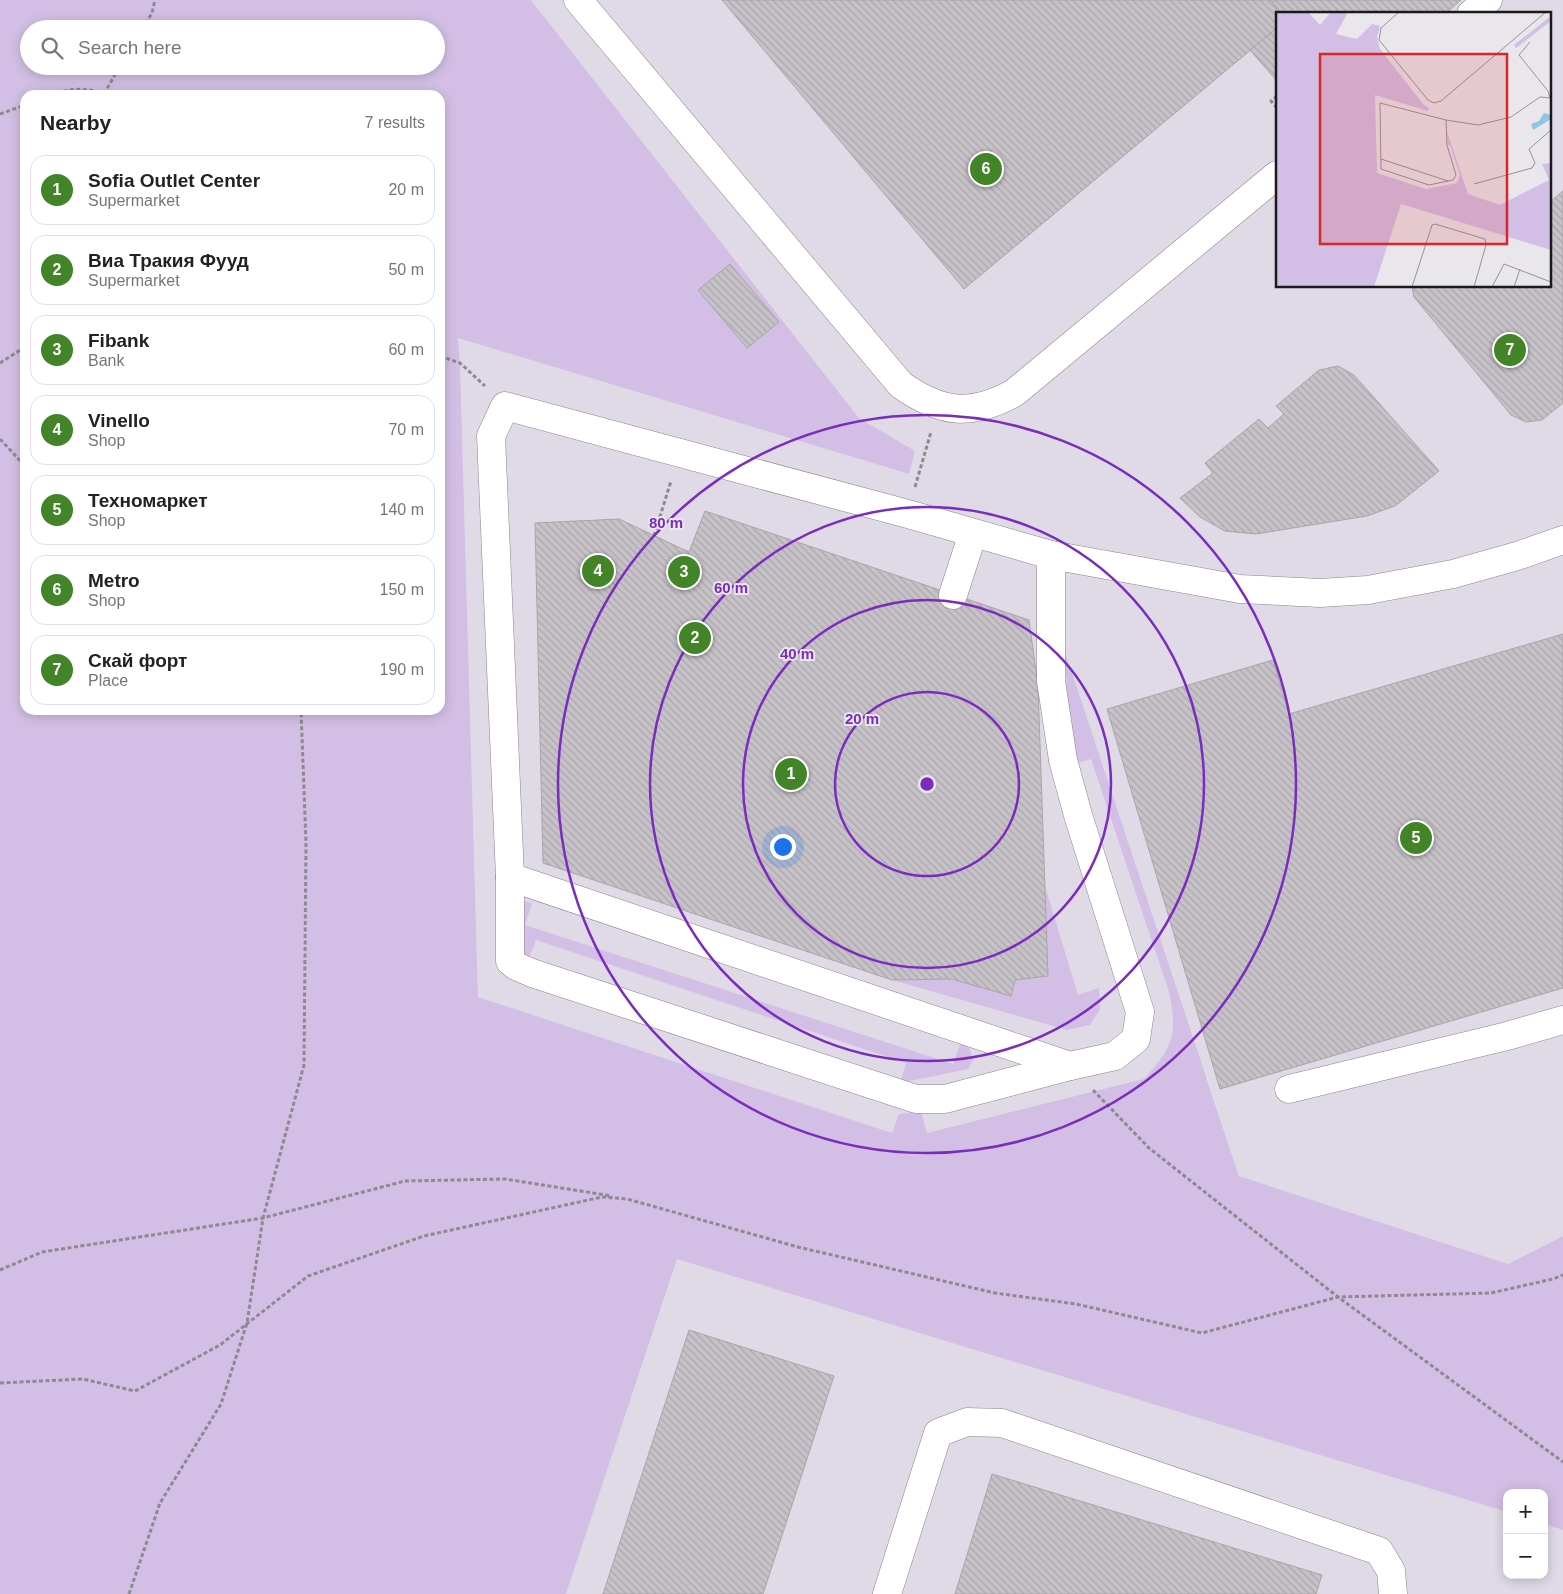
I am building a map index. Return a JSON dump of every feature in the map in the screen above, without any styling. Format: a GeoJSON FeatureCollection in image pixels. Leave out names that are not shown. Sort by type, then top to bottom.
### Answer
{"type":"FeatureCollection","features":[{"type":"Feature","properties":{"kind":"lane"},"geometry":{"type":"LineString","coordinates":[[578,0],[901,385],[920,398],[938,406],[959,410],[978,407],[998,402],[1014,393],[1276,176]]}},
{"type":"Feature","properties":{"kind":"lane"},"geometry":{"type":"LineString","coordinates":[[1473,12],[1488,0]]}},
{"type":"Feature","properties":{"kind":"lane"},"geometry":{"type":"LineString","coordinates":[[1052,555],[1052,681],[1063,760],[1078,815],[1140,1012],[1136,1039],[1115,1056],[945,1099],[916,1099],[532,973],[516,966],[510,961],[510,877],[491,436],[505,406],[1052,555],[1240,589],[1320,593],[1368,590],[1453,574],[1517,556],[1563,540]]}},
{"type":"Feature","properties":{"kind":"lane"},"geometry":{"type":"LineString","coordinates":[[953,595],[973,533]]}},
{"type":"Feature","properties":{"kind":"lane"},"geometry":{"type":"LineString","coordinates":[[510,877],[1070,1066]]}},
{"type":"Feature","properties":{"kind":"lane"},"geometry":{"type":"LineString","coordinates":[[1289,1089],[1507,1036],[1563,1020]]}},
{"type":"Feature","properties":{"kind":"lane"},"geometry":{"type":"LineString","coordinates":[[887,1594],[938,1433],[967,1422],[1002,1423],[1379,1552],[1391,1571],[1393,1594]]}},
{"type":"Feature","properties":{"kind":"path"},"geometry":{"type":"LineString","coordinates":[[148,20],[152,13],[155,0]]}},
{"type":"Feature","properties":{"kind":"path"},"geometry":{"type":"LineString","coordinates":[[108,90],[115,75]]}},
{"type":"Feature","properties":{"kind":"path"},"geometry":{"type":"LineString","coordinates":[[63,90],[95,90]]}},
{"type":"Feature","properties":{"kind":"path"},"geometry":{"type":"LineString","coordinates":[[1276,97],[1271,101],[1276,107]]}},
{"type":"Feature","properties":{"kind":"path"},"geometry":{"type":"LineString","coordinates":[[0,114],[20,107]]}},
{"type":"Feature","properties":{"kind":"path"},"geometry":{"type":"LineString","coordinates":[[0,363],[20,351]]}},
{"type":"Feature","properties":{"kind":"path"},"geometry":{"type":"LineString","coordinates":[[445,358],[460,362]]}},
{"type":"Feature","properties":{"kind":"path"},"geometry":{"type":"LineString","coordinates":[[0,439],[20,461]]}},
{"type":"Feature","properties":{"kind":"path"},"geometry":{"type":"LineString","coordinates":[[916,486],[926,449]]}},
{"type":"Feature","properties":{"kind":"path"},"geometry":{"type":"LineString","coordinates":[[654,536],[680,453]]}},
{"type":"Feature","properties":{"kind":"path"},"geometry":{"type":"LineString","coordinates":[[129,1594],[160,1503],[221,1404],[247,1324],[263,1218],[304,1065],[306,842],[301,715]]}},
{"type":"Feature","properties":{"kind":"path"},"geometry":{"type":"LineString","coordinates":[[1070,1066],[1149,1148],[1338,1297],[1563,1462]]}},
{"type":"Feature","properties":{"kind":"path"},"geometry":{"type":"LineString","coordinates":[[0,1270],[42,1252],[263,1218],[405,1181],[505,1179],[627,1198],[798,1247],[976,1289],[1076,1304],[1202,1333],[1338,1297],[1490,1293],[1553,1280],[1563,1275]]}},
{"type":"Feature","properties":{"kind":"path"},"geometry":{"type":"LineString","coordinates":[[0,1383],[83,1379],[135,1391],[220,1345],[308,1276],[424,1236],[602,1198],[627,1198]]}},
{"type":"Feature","properties":{"kind":"shaded area"},"geometry":{"type":"Polygon","coordinates":[[[0,0],[531,0],[859,418],[915,451],[909,474],[458,338],[478,997],[892,1133],[899,1114],[921,1111],[927,1133],[1144,1079],[1161,1058],[1171,1040],[1173,1030],[1172,1007],[1169,992],[1091,759],[1071,765],[1065,652],[1239,1176],[1508,1264],[1563,1236],[1563,1530],[1548,1525],[1548,1489],[1503,1489],[1503,1511],[677,1259],[566,1594],[0,1594],[0,0]]]}},
{"type":"Feature","properties":{"kind":"shaded area"},"geometry":{"type":"Polygon","coordinates":[[[531,0],[1563,0],[1563,1236],[1508,1264],[1239,1176],[1207,1077],[932,1147],[478,997],[458,337],[908,474],[914,451],[859,418],[531,0]]]}},
{"type":"Feature","properties":{"kind":"shaded area"},"geometry":{"type":"Polygon","coordinates":[[[1045,886],[1078,995],[1099,988],[1100,1009],[1090,1025],[1067,1030],[892,980],[952,979],[1011,996],[1015,980],[1048,976],[1045,886]]]}},
{"type":"Feature","properties":{"kind":"shaded area"},"geometry":{"type":"Polygon","coordinates":[[[521,900],[532,903],[525,925],[953,1064],[961,1042],[970,1049],[973,1060],[968,1069],[900,1083],[906,1063],[536,940],[528,960],[519,955],[521,900]]]}},
{"type":"Feature","properties":{"kind":"shaded area"},"geometry":{"type":"Polygon","coordinates":[[[677,1258],[1503,1511],[1503,1579],[1548,1579],[1548,1525],[1563,1530],[1563,1594],[566,1594],[677,1258]]]}},
{"type":"Feature","properties":{"kind":"building"},"geometry":{"type":"Polygon","coordinates":[[[722,0],[1271,0],[1280,12],[1276,12],[1276,29],[964,289],[722,0]]]}},
{"type":"Feature","properties":{"kind":"building"},"geometry":{"type":"Polygon","coordinates":[[[1271,0],[1461,0],[1447,12],[1280,12],[1271,0]]]}},
{"type":"Feature","properties":{"kind":"building"},"geometry":{"type":"Polygon","coordinates":[[[1276,29],[1276,80],[1250,50],[1276,29]]]}},
{"type":"Feature","properties":{"kind":"building"},"geometry":{"type":"Polygon","coordinates":[[[1563,191],[1563,237],[1550,222],[1550,202],[1563,191]]]}},
{"type":"Feature","properties":{"kind":"building"},"geometry":{"type":"Polygon","coordinates":[[[1550,222],[1563,237],[1563,403],[1542,420],[1526,422],[1511,415],[1414,297],[1412,288],[1550,288],[1550,222]]]}},
{"type":"Feature","properties":{"kind":"building"},"geometry":{"type":"Polygon","coordinates":[[[730,264],[779,322],[747,348],[698,290],[730,264]]]}},
{"type":"Feature","properties":{"kind":"building"},"geometry":{"type":"Polygon","coordinates":[[[1338,366],[1354,375],[1439,471],[1395,506],[1367,516],[1256,534],[1225,531],[1200,517],[1180,498],[1213,473],[1205,463],[1259,419],[1268,428],[1284,414],[1276,406],[1319,370],[1338,366]]]}},
{"type":"Feature","properties":{"kind":"building"},"geometry":{"type":"Polygon","coordinates":[[[705,511],[1029,620],[1038,685],[1048,976],[1015,980],[1011,996],[952,979],[892,980],[543,863],[535,523],[619,519],[689,552],[705,511]]]}},
{"type":"Feature","properties":{"kind":"building"},"geometry":{"type":"Polygon","coordinates":[[[1563,634],[1563,988],[1220,1089],[1107,709],[1273,660],[1289,714],[1563,634]]]}},
{"type":"Feature","properties":{"kind":"building"},"geometry":{"type":"Polygon","coordinates":[[[689,1330],[834,1376],[763,1594],[603,1594],[689,1330]]]}},
{"type":"Feature","properties":{"kind":"building"},"geometry":{"type":"Polygon","coordinates":[[[992,1474],[1322,1575],[1316,1594],[955,1594],[992,1474]]]}},
{"type":"Feature","properties":{"kind":"place","name":"Metro"},"geometry":{"type":"Point","coordinates":[986,169]}},
{"type":"Feature","properties":{"kind":"place","name":"Скай форт"},"geometry":{"type":"Point","coordinates":[1510,350]}},
{"type":"Feature","properties":{"kind":"place","name":"Vinello"},"geometry":{"type":"Point","coordinates":[598,571]}},
{"type":"Feature","properties":{"kind":"place","name":"Fibank"},"geometry":{"type":"Point","coordinates":[684,572]}},
{"type":"Feature","properties":{"kind":"place","name":"Виа Тракия Фууд"},"geometry":{"type":"Point","coordinates":[695,638]}},
{"type":"Feature","properties":{"kind":"place","name":"Sofia Outlet Center"},"geometry":{"type":"Point","coordinates":[791,774]}},
{"type":"Feature","properties":{"kind":"place","name":"Техномаркет"},"geometry":{"type":"Point","coordinates":[1416,838]}}]}
